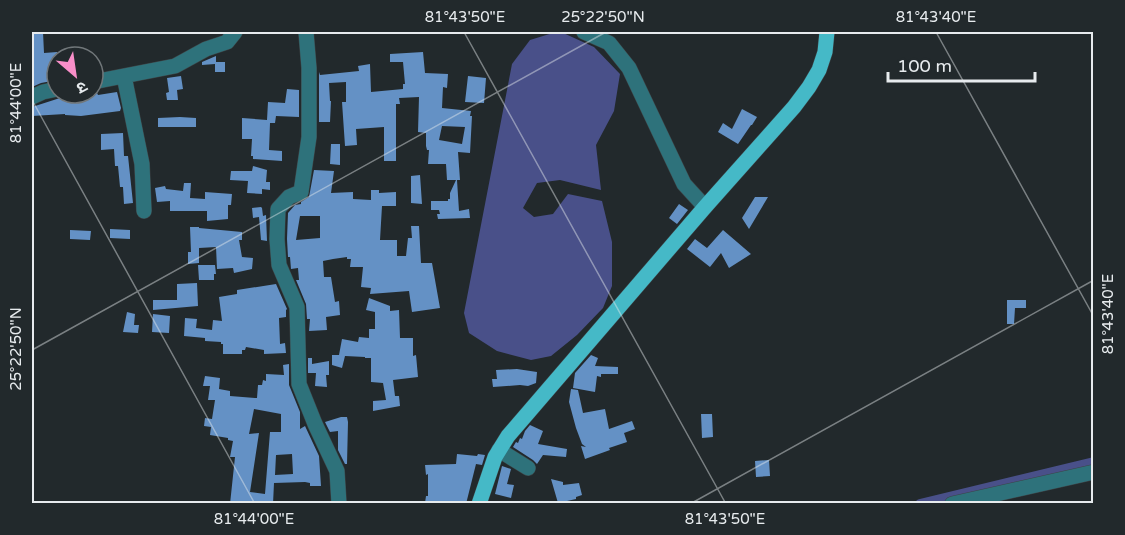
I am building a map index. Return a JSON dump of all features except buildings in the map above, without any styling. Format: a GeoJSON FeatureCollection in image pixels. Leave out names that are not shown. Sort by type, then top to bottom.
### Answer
{"type":"FeatureCollection","features":[{"type":"Feature","properties":{"kind":"main road"},"geometry":{"type":"LineString","coordinates":[[479,504],[495,457],[508,436],[809,87],[819,70],[825,52],[827,32]]}},
{"type":"Feature","properties":{"kind":"street"},"geometry":{"type":"LineString","coordinates":[[105,80],[175,66],[206,49],[226,42],[235,32]]}},
{"type":"Feature","properties":{"kind":"street"},"geometry":{"type":"LineString","coordinates":[[306,32],[309,68],[309,136],[301,192],[289,197],[278,209],[277,239],[279,265],[297,307],[299,384],[337,471],[339,504]]}},
{"type":"Feature","properties":{"kind":"street"},"geometry":{"type":"LineString","coordinates":[[584,32],[609,43],[629,68],[684,183],[705,207]]}},
{"type":"Feature","properties":{"kind":"street"},"geometry":{"type":"LineString","coordinates":[[124,76],[142,164],[144,211]]}},
{"type":"Feature","properties":{"kind":"street"},"geometry":{"type":"LineString","coordinates":[[499,450],[528,468]]}},
{"type":"Feature","properties":{"kind":"street"},"geometry":{"type":"LineString","coordinates":[[952,504],[1094,472]]}},
{"type":"Feature","properties":{"kind":"water"},"geometry":{"type":"Polygon","coordinates":[[[561,32],[594,47],[620,74],[614,111],[596,145],[601,190],[560,180],[537,183],[523,208],[534,217],[553,214],[568,194],[602,201],[612,242],[612,286],[603,308],[577,335],[551,356],[531,360],[497,351],[469,333],[464,313],[512,64],[530,40],[561,32]]]}},
{"type":"Feature","properties":{"kind":"waterway"},"geometry":{"type":"LineString","coordinates":[[920,504],[1094,462]]}}]}
